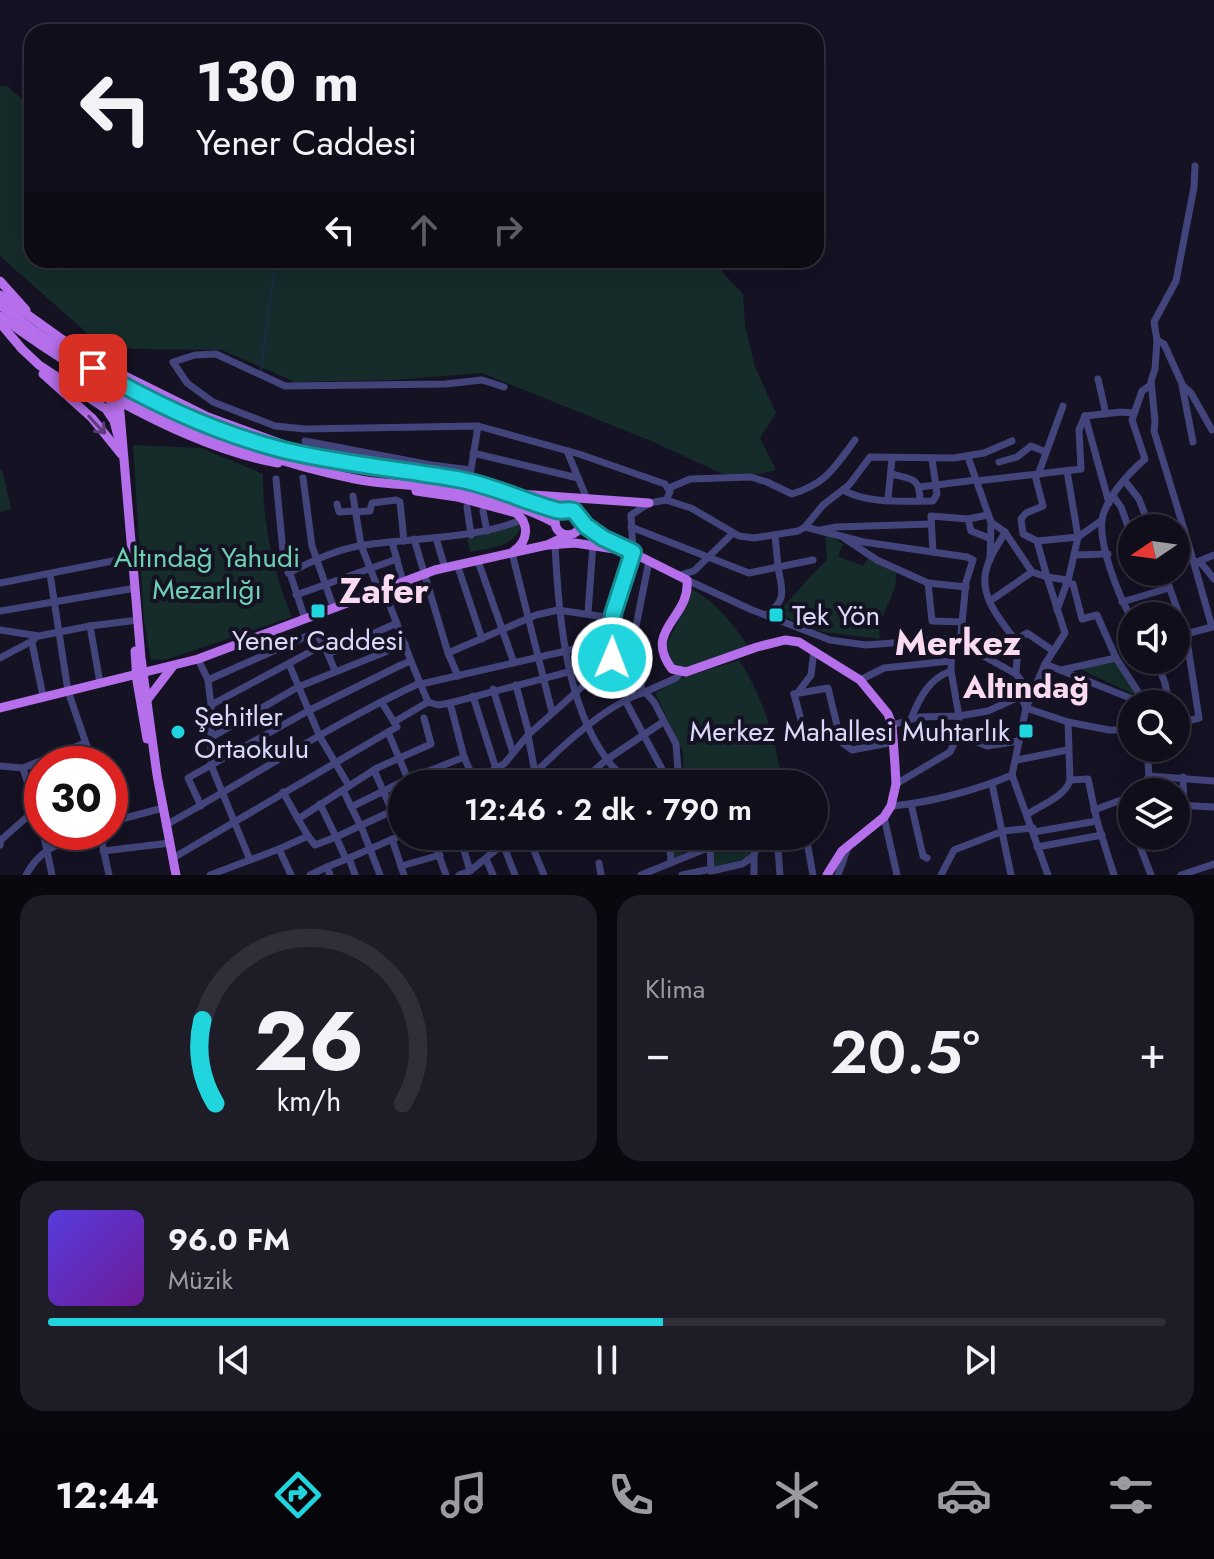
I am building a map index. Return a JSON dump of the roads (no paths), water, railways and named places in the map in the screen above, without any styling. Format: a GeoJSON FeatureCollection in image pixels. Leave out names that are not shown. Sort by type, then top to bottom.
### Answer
{"type":"FeatureCollection","features":[{"type":"Feature","properties":{"kind":"main road"},"geometry":{"type":"LineString","coordinates":[[0,281],[35,321]]}},
{"type":"Feature","properties":{"kind":"main road"},"geometry":{"type":"LineString","coordinates":[[0,295],[67,343],[110,369],[208,417],[316,457]]}},
{"type":"Feature","properties":{"kind":"main road"},"geometry":{"type":"LineString","coordinates":[[0,305],[53,344],[130,390],[301,466]]}},
{"type":"Feature","properties":{"kind":"main road"},"geometry":{"type":"LineString","coordinates":[[0,316],[43,347],[127,397],[199,430],[255,446],[459,479],[512,493],[561,512],[574,511],[603,538],[684,578],[688,592],[661,641],[662,657],[672,669],[681,672],[785,640],[799,642],[860,680],[888,714],[892,725],[896,784],[891,806],[884,817],[850,844],[827,875]]}},
{"type":"Feature","properties":{"kind":"main road"},"geometry":{"type":"LineString","coordinates":[[0,323],[52,360],[121,402],[147,416],[233,451],[268,461],[457,497],[516,513],[524,519],[526,536],[512,553]]}},
{"type":"Feature","properties":{"kind":"main road"},"geometry":{"type":"LineString","coordinates":[[0,323],[34,361],[104,406],[121,441]]}},
{"type":"Feature","properties":{"kind":"main road"},"geometry":{"type":"LineString","coordinates":[[0,333],[121,441]]}},
{"type":"Feature","properties":{"kind":"main road"},"geometry":{"type":"LineString","coordinates":[[52,360],[59,363],[69,357],[67,343]]}},
{"type":"Feature","properties":{"kind":"main road"},"geometry":{"type":"LineString","coordinates":[[110,369],[117,378],[121,402],[121,441],[131,558]]}},
{"type":"Feature","properties":{"kind":"main road"},"geometry":{"type":"LineString","coordinates":[[100,390],[117,414],[121,441],[144,727],[157,775]]}},
{"type":"Feature","properties":{"kind":"main road"},"geometry":{"type":"LineString","coordinates":[[121,441],[131,418],[147,416]]}},
{"type":"Feature","properties":{"kind":"main road"},"geometry":{"type":"LineString","coordinates":[[385,484],[474,494],[526,509],[556,525],[559,532],[603,538]]}},
{"type":"Feature","properties":{"kind":"main road"},"geometry":{"type":"LineString","coordinates":[[512,493],[649,503]]}},
{"type":"Feature","properties":{"kind":"main road"},"geometry":{"type":"LineString","coordinates":[[551,544],[561,512]]}},
{"type":"Feature","properties":{"kind":"main road"},"geometry":{"type":"LineString","coordinates":[[0,708],[140,676],[198,659],[457,564],[551,544],[579,528],[580,519]]}},
{"type":"Feature","properties":{"kind":"main road"},"geometry":{"type":"LineString","coordinates":[[551,544],[593,544],[633,552]]}},
{"type":"Feature","properties":{"kind":"main road"},"geometry":{"type":"LineString","coordinates":[[136,620],[140,676],[147,700],[157,775],[176,874]]}},
{"type":"Feature","properties":{"kind":"main road"},"geometry":{"type":"LineString","coordinates":[[141,658],[147,662],[173,666]]}},
{"type":"Feature","properties":{"kind":"main road"},"geometry":{"type":"LineString","coordinates":[[147,700],[173,666]]}},
{"type":"Feature","properties":{"kind":"main road"},"geometry":{"type":"LineString","coordinates":[[103,683],[140,676]]}},
{"type":"Feature","properties":{"kind":"street"},"geometry":{"type":"LineString","coordinates":[[1179,514],[1154,431],[1151,385],[1157,340],[1154,322],[1176,281],[1194,187],[1195,166]]}},
{"type":"Feature","properties":{"kind":"street"},"geometry":{"type":"LineString","coordinates":[[1157,340],[1164,344],[1176,372],[1191,422],[1193,442]]}},
{"type":"Feature","properties":{"kind":"street"},"geometry":{"type":"LineString","coordinates":[[504,387],[482,380],[445,384],[285,386],[216,354],[195,355],[173,362],[187,383],[213,402],[275,426],[305,429],[478,426],[567,451],[669,488]]}},
{"type":"Feature","properties":{"kind":"street"},"geometry":{"type":"LineString","coordinates":[[1176,372],[1212,430]]}},
{"type":"Feature","properties":{"kind":"street"},"geometry":{"type":"LineString","coordinates":[[1098,379],[1106,414]]}},
{"type":"Feature","properties":{"kind":"street"},"geometry":{"type":"LineString","coordinates":[[1020,523],[1023,534],[1037,541],[1078,537],[1102,520],[1111,500],[1145,459],[1132,420],[1142,391],[1151,385]]}},
{"type":"Feature","properties":{"kind":"street"},"geometry":{"type":"LineString","coordinates":[[1016,674],[1016,640],[1001,625],[990,601],[985,570],[1003,531],[1020,523],[1026,513],[1043,506],[1036,475],[1063,406]]}},
{"type":"Feature","properties":{"kind":"street"},"geometry":{"type":"LineString","coordinates":[[1085,416],[1134,413]]}},
{"type":"Feature","properties":{"kind":"street"},"geometry":{"type":"LineString","coordinates":[[920,487],[1081,469],[1079,430],[1085,416]]}},
{"type":"Feature","properties":{"kind":"street"},"geometry":{"type":"LineString","coordinates":[[1085,416],[1111,500],[1121,507],[1124,514]]}},
{"type":"Feature","properties":{"kind":"street"},"geometry":{"type":"LineString","coordinates":[[305,441],[471,470],[478,426]]}},
{"type":"Feature","properties":{"kind":"street"},"geometry":{"type":"LineString","coordinates":[[669,488],[690,479],[751,477],[792,494],[818,484],[855,440]]}},
{"type":"Feature","properties":{"kind":"street"},"geometry":{"type":"LineString","coordinates":[[805,527],[817,510],[843,490],[868,459],[874,456],[968,457],[1012,441]]}},
{"type":"Feature","properties":{"kind":"street"},"geometry":{"type":"LineString","coordinates":[[999,462],[1017,457],[1031,446],[1046,452]]}},
{"type":"Feature","properties":{"kind":"street"},"geometry":{"type":"LineString","coordinates":[[999,447],[1001,478]]}},
{"type":"Feature","properties":{"kind":"street"},"geometry":{"type":"LineString","coordinates":[[567,451],[587,499]]}},
{"type":"Feature","properties":{"kind":"street"},"geometry":{"type":"LineString","coordinates":[[473,453],[578,478]]}},
{"type":"Feature","properties":{"kind":"street"},"geometry":{"type":"LineString","coordinates":[[968,457],[990,518],[990,560]]}},
{"type":"Feature","properties":{"kind":"street"},"geometry":{"type":"LineString","coordinates":[[888,499],[892,458]]}},
{"type":"Feature","properties":{"kind":"street"},"geometry":{"type":"LineString","coordinates":[[843,490],[851,495],[888,499],[935,499],[932,459]]}},
{"type":"Feature","properties":{"kind":"street"},"geometry":{"type":"LineString","coordinates":[[1057,610],[1078,537],[1067,471]]}},
{"type":"Feature","properties":{"kind":"street"},"geometry":{"type":"LineString","coordinates":[[891,474],[916,481],[920,487],[920,500]]}},
{"type":"Feature","properties":{"kind":"street"},"geometry":{"type":"LineString","coordinates":[[303,478],[309,528],[334,609]]}},
{"type":"Feature","properties":{"kind":"street"},"geometry":{"type":"LineString","coordinates":[[276,479],[288,573],[305,619]]}},
{"type":"Feature","properties":{"kind":"street"},"geometry":{"type":"LineString","coordinates":[[1125,481],[1139,499],[1145,514]]}},
{"type":"Feature","properties":{"kind":"street"},"geometry":{"type":"LineString","coordinates":[[666,500],[669,488]]}},
{"type":"Feature","properties":{"kind":"street"},"geometry":{"type":"LineString","coordinates":[[353,496],[361,545],[397,623],[428,702]]}},
{"type":"Feature","properties":{"kind":"street"},"geometry":{"type":"LineString","coordinates":[[631,515],[649,503],[666,500],[691,508],[732,534],[754,538],[805,527],[841,537],[973,560],[962,622],[950,661],[959,716],[958,734],[950,752],[896,784]]}},
{"type":"Feature","properties":{"kind":"street"},"geometry":{"type":"LineString","coordinates":[[473,696],[496,769],[528,734],[609,663],[612,618],[633,552],[631,515],[625,501]]}},
{"type":"Feature","properties":{"kind":"street"},"geometry":{"type":"LineString","coordinates":[[337,504],[339,512],[355,512],[370,511],[372,503],[400,502],[404,541]]}},
{"type":"Feature","properties":{"kind":"street"},"geometry":{"type":"LineString","coordinates":[[467,507],[471,535]]}},
{"type":"Feature","properties":{"kind":"street"},"geometry":{"type":"LineString","coordinates":[[483,511],[487,531]]}},
{"type":"Feature","properties":{"kind":"street"},"geometry":{"type":"LineString","coordinates":[[933,552],[931,516],[990,518],[1032,572],[1073,584],[1082,619],[1097,615],[1116,658],[1136,690]]}},
{"type":"Feature","properties":{"kind":"street"},"geometry":{"type":"LineString","coordinates":[[288,573],[361,545],[471,535],[524,519]]}},
{"type":"Feature","properties":{"kind":"street"},"geometry":{"type":"LineString","coordinates":[[968,519],[971,531],[989,538]]}},
{"type":"Feature","properties":{"kind":"street"},"geometry":{"type":"LineString","coordinates":[[1102,520],[1122,602],[1169,588],[1174,602]]}},
{"type":"Feature","properties":{"kind":"street"},"geometry":{"type":"LineString","coordinates":[[819,530],[931,524]]}},
{"type":"Feature","properties":{"kind":"street"},"geometry":{"type":"LineString","coordinates":[[631,527],[749,573],[813,560]]}},
{"type":"Feature","properties":{"kind":"street"},"geometry":{"type":"LineString","coordinates":[[684,578],[732,534]]}},
{"type":"Feature","properties":{"kind":"street"},"geometry":{"type":"LineString","coordinates":[[766,615],[782,600],[775,535]]}},
{"type":"Feature","properties":{"kind":"street"},"geometry":{"type":"LineString","coordinates":[[841,537],[877,560],[928,583],[966,587]]}},
{"type":"Feature","properties":{"kind":"street"},"geometry":{"type":"LineString","coordinates":[[436,538],[445,568]]}},
{"type":"Feature","properties":{"kind":"street"},"geometry":{"type":"LineString","coordinates":[[414,539],[448,653],[458,676]]}},
{"type":"Feature","properties":{"kind":"street"},"geometry":{"type":"LineString","coordinates":[[1037,541],[1065,633],[1052,650],[1026,708],[1012,775],[1048,875]]}},
{"type":"Feature","properties":{"kind":"street"},"geometry":{"type":"LineString","coordinates":[[392,542],[403,582]]}},
{"type":"Feature","properties":{"kind":"street"},"geometry":{"type":"LineString","coordinates":[[551,544],[566,651],[587,727],[606,760],[616,770]]}},
{"type":"Feature","properties":{"kind":"street"},"geometry":{"type":"LineString","coordinates":[[588,613],[593,544]]}},
{"type":"Feature","properties":{"kind":"street"},"geometry":{"type":"LineString","coordinates":[[1190,547],[1213,626],[1190,633]]}},
{"type":"Feature","properties":{"kind":"street"},"geometry":{"type":"LineString","coordinates":[[512,553],[552,712]]}},
{"type":"Feature","properties":{"kind":"street"},"geometry":{"type":"LineString","coordinates":[[1074,555],[1108,554]]}},
{"type":"Feature","properties":{"kind":"street"},"geometry":{"type":"LineString","coordinates":[[1196,563],[1214,555]]}},
{"type":"Feature","properties":{"kind":"street"},"geometry":{"type":"LineString","coordinates":[[0,583],[131,558]]}},
{"type":"Feature","properties":{"kind":"street"},"geometry":{"type":"LineString","coordinates":[[296,595],[397,559]]}},
{"type":"Feature","properties":{"kind":"street"},"geometry":{"type":"LineString","coordinates":[[478,561],[514,663]]}},
{"type":"Feature","properties":{"kind":"street"},"geometry":{"type":"LineString","coordinates":[[643,690],[634,636],[649,561]]}},
{"type":"Feature","properties":{"kind":"street"},"geometry":{"type":"LineString","coordinates":[[1196,563],[1202,564],[1214,579]]}},
{"type":"Feature","properties":{"kind":"street"},"geometry":{"type":"LineString","coordinates":[[457,564],[482,639]]}},
{"type":"Feature","properties":{"kind":"street"},"geometry":{"type":"LineString","coordinates":[[971,566],[985,570]]}},
{"type":"Feature","properties":{"kind":"street"},"geometry":{"type":"LineString","coordinates":[[990,601],[1032,572]]}},
{"type":"Feature","properties":{"kind":"street"},"geometry":{"type":"LineString","coordinates":[[50,574],[68,691],[86,746]]}},
{"type":"Feature","properties":{"kind":"street"},"geometry":{"type":"LineString","coordinates":[[684,578],[766,615],[839,642],[866,645],[945,639],[956,642],[1016,674],[1023,683],[1021,696],[1026,708],[1068,722],[1118,730]]}},
{"type":"Feature","properties":{"kind":"street"},"geometry":{"type":"LineString","coordinates":[[928,583],[932,621],[962,622]]}},
{"type":"Feature","properties":{"kind":"street"},"geometry":{"type":"LineString","coordinates":[[0,611],[134,589]]}},
{"type":"Feature","properties":{"kind":"street"},"geometry":{"type":"LineString","coordinates":[[448,653],[536,615],[558,610],[612,618]]}},
{"type":"Feature","properties":{"kind":"street"},"geometry":{"type":"LineString","coordinates":[[0,630],[39,636],[136,620]]}},
{"type":"Feature","properties":{"kind":"street"},"geometry":{"type":"LineString","coordinates":[[328,654],[397,623]]}},
{"type":"Feature","properties":{"kind":"street"},"geometry":{"type":"LineString","coordinates":[[90,626],[103,683]]}},
{"type":"Feature","properties":{"kind":"street"},"geometry":{"type":"LineString","coordinates":[[208,680],[316,632],[335,671]]}},
{"type":"Feature","properties":{"kind":"street"},"geometry":{"type":"LineString","coordinates":[[1016,640],[1027,633],[1052,650]]}},
{"type":"Feature","properties":{"kind":"street"},"geometry":{"type":"LineString","coordinates":[[0,658],[32,643],[39,636]]}},
{"type":"Feature","properties":{"kind":"street"},"geometry":{"type":"LineString","coordinates":[[166,825],[320,737],[421,684],[610,638]]}},
{"type":"Feature","properties":{"kind":"street"},"geometry":{"type":"LineString","coordinates":[[32,643],[43,696]]}},
{"type":"Feature","properties":{"kind":"street"},"geometry":{"type":"LineString","coordinates":[[212,737],[298,687],[405,644]]}},
{"type":"Feature","properties":{"kind":"street"},"geometry":{"type":"LineString","coordinates":[[211,705],[323,645]]}},
{"type":"Feature","properties":{"kind":"street"},"geometry":{"type":"LineString","coordinates":[[794,694],[803,688],[811,675],[814,650]]}},
{"type":"Feature","properties":{"kind":"street"},"geometry":{"type":"LineString","coordinates":[[1061,670],[1116,658]]}},
{"type":"Feature","properties":{"kind":"street"},"geometry":{"type":"LineString","coordinates":[[198,659],[208,680],[211,765],[250,860]]}},
{"type":"Feature","properties":{"kind":"street"},"geometry":{"type":"LineString","coordinates":[[1190,660],[1199,718],[1190,720]]}},
{"type":"Feature","properties":{"kind":"street"},"geometry":{"type":"LineString","coordinates":[[201,806],[188,778],[308,711],[411,661]]}},
{"type":"Feature","properties":{"kind":"street"},"geometry":{"type":"LineString","coordinates":[[860,680],[884,668],[950,661]]}},
{"type":"Feature","properties":{"kind":"street"},"geometry":{"type":"LineString","coordinates":[[394,722],[428,702],[438,705],[450,703],[493,689],[609,663],[638,664]]}},
{"type":"Feature","properties":{"kind":"street"},"geometry":{"type":"LineString","coordinates":[[609,663],[654,702],[676,744],[678,770]]}},
{"type":"Feature","properties":{"kind":"street"},"geometry":{"type":"LineString","coordinates":[[289,664],[346,788],[380,875]]}},
{"type":"Feature","properties":{"kind":"street"},"geometry":{"type":"LineString","coordinates":[[1045,664],[1118,693]]}},
{"type":"Feature","properties":{"kind":"street"},"geometry":{"type":"LineString","coordinates":[[911,719],[919,700],[931,684],[943,673],[951,671]]}},
{"type":"Feature","properties":{"kind":"street"},"geometry":{"type":"LineString","coordinates":[[538,770],[587,727],[643,690],[676,678],[681,672]]}},
{"type":"Feature","properties":{"kind":"street"},"geometry":{"type":"LineString","coordinates":[[516,685],[534,770]]}},
{"type":"Feature","properties":{"kind":"street"},"geometry":{"type":"LineString","coordinates":[[794,694],[828,688],[841,742],[852,750],[894,742]]}},
{"type":"Feature","properties":{"kind":"street"},"geometry":{"type":"LineString","coordinates":[[493,689],[513,753]]}},
{"type":"Feature","properties":{"kind":"street"},"geometry":{"type":"LineString","coordinates":[[794,694],[805,735]]}},
{"type":"Feature","properties":{"kind":"street"},"geometry":{"type":"LineString","coordinates":[[892,725],[911,719],[988,711],[1021,696]]}},
{"type":"Feature","properties":{"kind":"street"},"geometry":{"type":"LineString","coordinates":[[626,702],[662,770]]}},
{"type":"Feature","properties":{"kind":"street"},"geometry":{"type":"LineString","coordinates":[[173,858],[397,727],[382,703]]}},
{"type":"Feature","properties":{"kind":"street"},"geometry":{"type":"LineString","coordinates":[[450,703],[470,770]]}},
{"type":"Feature","properties":{"kind":"street"},"geometry":{"type":"LineString","coordinates":[[298,819],[374,770],[431,744],[424,718]]}},
{"type":"Feature","properties":{"kind":"street"},"geometry":{"type":"LineString","coordinates":[[595,770],[663,722]]}},
{"type":"Feature","properties":{"kind":"street"},"geometry":{"type":"LineString","coordinates":[[1028,814],[1063,792],[1070,780],[1068,722]]}},
{"type":"Feature","properties":{"kind":"street"},"geometry":{"type":"LineString","coordinates":[[388,732],[405,770]]}},
{"type":"Feature","properties":{"kind":"street"},"geometry":{"type":"LineString","coordinates":[[958,734],[987,746],[1019,741]]}},
{"type":"Feature","properties":{"kind":"street"},"geometry":{"type":"LineString","coordinates":[[0,766],[23,768],[85,743]]}},
{"type":"Feature","properties":{"kind":"street"},"geometry":{"type":"LineString","coordinates":[[1017,760],[1067,750]]}},
{"type":"Feature","properties":{"kind":"street"},"geometry":{"type":"LineString","coordinates":[[436,770],[464,757]]}},
{"type":"Feature","properties":{"kind":"street"},"geometry":{"type":"LineString","coordinates":[[1148,762],[1149,776],[1214,781]]}},
{"type":"Feature","properties":{"kind":"street"},"geometry":{"type":"LineString","coordinates":[[283,792],[315,845],[392,811],[374,770]]}},
{"type":"Feature","properties":{"kind":"street"},"geometry":{"type":"LineString","coordinates":[[891,806],[992,784],[1012,775]]}},
{"type":"Feature","properties":{"kind":"street"},"geometry":{"type":"LineString","coordinates":[[1070,780],[1088,779],[1113,873],[1102,875]]}},
{"type":"Feature","properties":{"kind":"street"},"geometry":{"type":"LineString","coordinates":[[992,784],[1011,875]]}},
{"type":"Feature","properties":{"kind":"street"},"geometry":{"type":"LineString","coordinates":[[351,807],[388,790]]}},
{"type":"Feature","properties":{"kind":"street"},"geometry":{"type":"LineString","coordinates":[[1094,810],[1118,801]]}},
{"type":"Feature","properties":{"kind":"street"},"geometry":{"type":"LineString","coordinates":[[320,804],[355,875]]}},
{"type":"Feature","properties":{"kind":"street"},"geometry":{"type":"LineString","coordinates":[[911,804],[923,856],[927,858]]}},
{"type":"Feature","properties":{"kind":"street"},"geometry":{"type":"LineString","coordinates":[[1190,806],[1214,807]]}},
{"type":"Feature","properties":{"kind":"street"},"geometry":{"type":"LineString","coordinates":[[128,817],[163,808]]}},
{"type":"Feature","properties":{"kind":"street"},"geometry":{"type":"LineString","coordinates":[[884,817],[897,875]]}},
{"type":"Feature","properties":{"kind":"street"},"geometry":{"type":"LineString","coordinates":[[0,845],[1,840],[24,821]]}},
{"type":"Feature","properties":{"kind":"street"},"geometry":{"type":"LineString","coordinates":[[941,875],[954,850],[1002,832],[1097,821]]}},
{"type":"Feature","properties":{"kind":"street"},"geometry":{"type":"LineString","coordinates":[[1037,847],[1102,835]]}},
{"type":"Feature","properties":{"kind":"street"},"geometry":{"type":"LineString","coordinates":[[210,875],[308,836]]}},
{"type":"Feature","properties":{"kind":"street"},"geometry":{"type":"LineString","coordinates":[[310,875],[329,871],[348,858],[388,841]]}},
{"type":"Feature","properties":{"kind":"street"},"geometry":{"type":"LineString","coordinates":[[109,875],[103,851],[170,843]]}},
{"type":"Feature","properties":{"kind":"street"},"geometry":{"type":"LineString","coordinates":[[838,875],[850,844]]}},
{"type":"Feature","properties":{"kind":"street"},"geometry":{"type":"LineString","coordinates":[[641,875],[710,847],[711,872]]}},
{"type":"Feature","properties":{"kind":"street"},"geometry":{"type":"LineString","coordinates":[[279,849],[288,874]]}},
{"type":"Feature","properties":{"kind":"street"},"geometry":{"type":"LineString","coordinates":[[26,875],[46,850]]}},
{"type":"Feature","properties":{"kind":"street"},"geometry":{"type":"LineString","coordinates":[[48,850],[52,875]]}},
{"type":"Feature","properties":{"kind":"street"},"geometry":{"type":"LineString","coordinates":[[396,850],[403,871],[440,855]]}},
{"type":"Feature","properties":{"kind":"street"},"geometry":{"type":"LineString","coordinates":[[438,850],[446,875]]}},
{"type":"Feature","properties":{"kind":"street"},"geometry":{"type":"LineString","coordinates":[[464,850],[470,871]]}},
{"type":"Feature","properties":{"kind":"street"},"geometry":{"type":"LineString","coordinates":[[459,875],[470,871],[496,850]]}},
{"type":"Feature","properties":{"kind":"street"},"geometry":{"type":"LineString","coordinates":[[505,850],[515,875]]}},
{"type":"Feature","properties":{"kind":"street"},"geometry":{"type":"LineString","coordinates":[[534,850],[544,875]]}},
{"type":"Feature","properties":{"kind":"street"},"geometry":{"type":"LineString","coordinates":[[668,850],[669,875]]}},
{"type":"Feature","properties":{"kind":"street"},"geometry":{"type":"LineString","coordinates":[[754,875],[756,850]]}},
{"type":"Feature","properties":{"kind":"street"},"geometry":{"type":"LineString","coordinates":[[778,850],[780,875]]}},
{"type":"Feature","properties":{"kind":"street"},"geometry":{"type":"LineString","coordinates":[[809,850],[813,875]]}},
{"type":"Feature","properties":{"kind":"street"},"geometry":{"type":"LineString","coordinates":[[1141,850],[1151,875]]}},
{"type":"Feature","properties":{"kind":"street"},"geometry":{"type":"LineString","coordinates":[[682,875],[734,871],[754,856]]}},
{"type":"Feature","properties":{"kind":"street"},"geometry":{"type":"LineString","coordinates":[[486,859],[493,875]]}},
{"type":"Feature","properties":{"kind":"street"},"geometry":{"type":"LineString","coordinates":[[599,863],[601,875]]}},
{"type":"Feature","properties":{"kind":"street"},"geometry":{"type":"LineString","coordinates":[[1181,875],[1214,864]]}},
{"type":"Feature","properties":{"kind":"street"},"geometry":{"type":"LineString","coordinates":[[164,875],[176,874]]}},
{"type":"Feature","properties":{"kind":"waterway"},"geometry":{"type":"LineString","coordinates":[[261,370],[274,272]]}},
{"type":"Feature","properties":{"kind":"place","name":"Yener Caddesi"},"geometry":{"type":"Point","coordinates":[318,611]}},
{"type":"Feature","properties":{"kind":"place","name":"Tek Yön"},"geometry":{"type":"Point","coordinates":[776,615]}},
{"type":"Feature","properties":{"kind":"place","name":"Merkez Mahallesi Muhtarlık"},"geometry":{"type":"Point","coordinates":[1026,731]}},
{"type":"Feature","properties":{"kind":"place","name":"Şehitler Ortaokulu"},"geometry":{"type":"Point","coordinates":[178,732]}},
{"type":"Feature","properties":{"kind":"district","name":"Zafer"},"geometry":{"type":"Point","coordinates":[384,590]}},
{"type":"Feature","properties":{"kind":"district","name":"Merkez"},"geometry":{"type":"Point","coordinates":[958,642]}},
{"type":"Feature","properties":{"kind":"district","name":"Altındağ"},"geometry":{"type":"Point","coordinates":[1026,687]}},
{"type":"Feature","properties":{"kind":"park label","name":"Altındağ Yahudi Mezarlığı"},"geometry":{"type":"Point","coordinates":[207,573]}}]}
